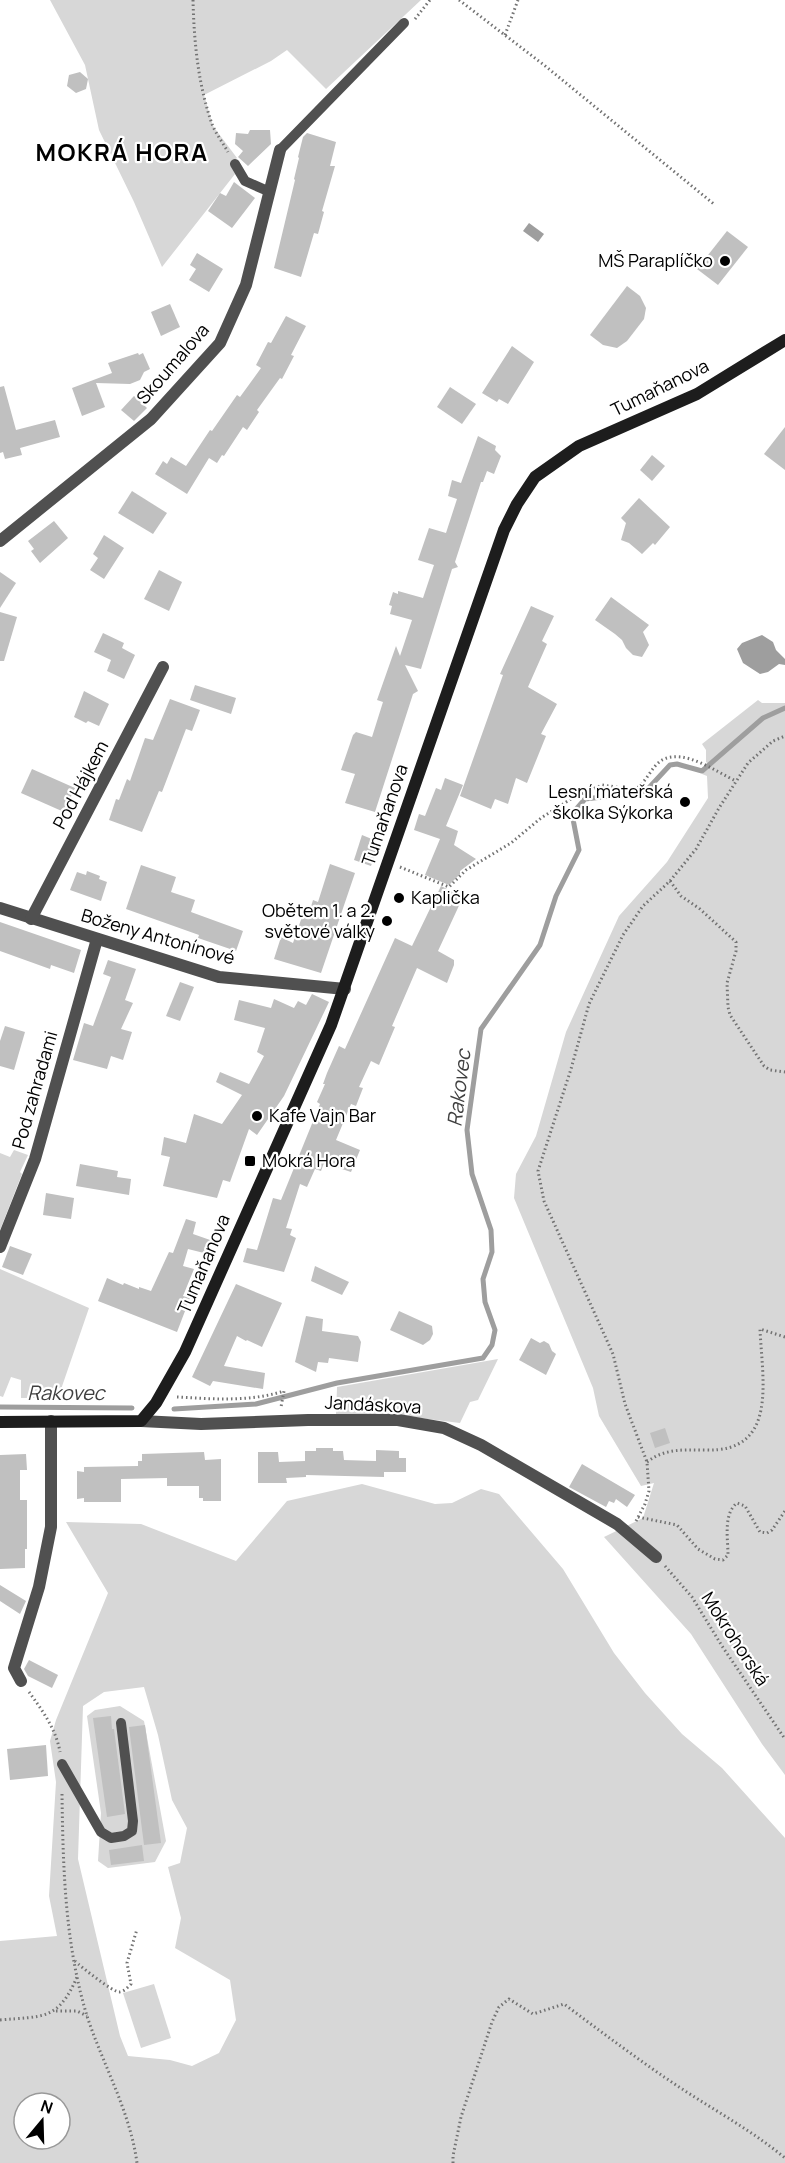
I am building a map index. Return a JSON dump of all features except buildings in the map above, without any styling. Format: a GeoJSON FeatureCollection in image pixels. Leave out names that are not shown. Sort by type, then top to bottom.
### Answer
{"type":"FeatureCollection","features":[{"type":"Feature","properties":{"kind":"street","name":"Skoumalova"},"geometry":{"type":"LineString","coordinates":[[0,541],[151,419],[220,343],[246,285],[280,150]]}},
{"type":"Feature","properties":{"kind":"street","name":"Tumaňanova"},"geometry":{"type":"LineString","coordinates":[[141,1421],[156,1402],[185,1352],[331,1025],[504,530],[518,504],[536,477],[579,446],[697,394],[785,340]]}},
{"type":"Feature","properties":{"kind":"street","name":"Pod Hájkem"},"geometry":{"type":"LineString","coordinates":[[31,919],[163,668]]}},
{"type":"Feature","properties":{"kind":"street","name":"Boženy Antonínové"},"geometry":{"type":"LineString","coordinates":[[0,908],[219,976],[345,989]]}},
{"type":"Feature","properties":{"kind":"street","name":"Pod zahradami"},"geometry":{"type":"LineString","coordinates":[[0,1247],[35,1159],[97,939]]}},
{"type":"Feature","properties":{"kind":"street","name":"Jandáskova"},"geometry":{"type":"LineString","coordinates":[[0,1422],[141,1421],[201,1424],[308,1420],[398,1420],[444,1428],[481,1445],[618,1524],[656,1557]]}},
{"type":"Feature","properties":{"kind":"street"},"geometry":{"type":"LineString","coordinates":[[21,1681],[14,1668],[39,1587],[51,1527],[51,1421]]}},
{"type":"Feature","properties":{"kind":"lane"},"geometry":{"type":"LineString","coordinates":[[280,150],[404,23]]}},
{"type":"Feature","properties":{"kind":"lane"},"geometry":{"type":"LineString","coordinates":[[235,164],[245,181],[270,192]]}},
{"type":"Feature","properties":{"kind":"lane"},"geometry":{"type":"LineString","coordinates":[[62,1764],[101,1832],[111,1838],[124,1836],[132,1831],[133,1821],[120,1723]]}},
{"type":"Feature","properties":{"kind":"path"},"geometry":{"type":"LineString","coordinates":[[193,0],[195,50],[204,95],[213,126],[235,164]]}},
{"type":"Feature","properties":{"kind":"path"},"geometry":{"type":"LineString","coordinates":[[404,23],[412,22],[429,0]]}},
{"type":"Feature","properties":{"kind":"path"},"geometry":{"type":"LineString","coordinates":[[459,0],[715,206]]}},
{"type":"Feature","properties":{"kind":"path"},"geometry":{"type":"LineString","coordinates":[[505,35],[518,0]]}},
{"type":"Feature","properties":{"kind":"path"},"geometry":{"type":"LineString","coordinates":[[785,736],[773,741],[748,763],[696,849],[670,881],[643,906],[610,959],[589,1004],[538,1171],[544,1201],[613,1354],[625,1404],[647,1462],[649,1491],[638,1517],[677,1525],[698,1549],[715,1559],[723,1560],[728,1556],[728,1519],[732,1508],[737,1503],[745,1506],[760,1532],[767,1533],[772,1530],[785,1511]]}},
{"type":"Feature","properties":{"kind":"path"},"geometry":{"type":"LineString","coordinates":[[387,863],[449,887],[466,870],[511,843],[541,818],[574,797],[602,785],[637,788],[661,761],[674,757],[687,758],[703,764],[736,781]]}},
{"type":"Feature","properties":{"kind":"path"},"geometry":{"type":"LineString","coordinates":[[670,881],[681,896],[700,909],[736,942],[736,951],[727,983],[730,1015],[764,1066],[770,1070],[785,1072]]}},
{"type":"Feature","properties":{"kind":"path"},"geometry":{"type":"LineString","coordinates":[[647,1462],[656,1455],[668,1451],[731,1448],[744,1443],[756,1425],[762,1405],[760,1329],[785,1337]]}},
{"type":"Feature","properties":{"kind":"path"},"geometry":{"type":"LineString","coordinates":[[177,1397],[227,1399],[266,1396],[284,1391],[281,1409]]}},
{"type":"Feature","properties":{"kind":"path","name":"Mokrohorská"},"geometry":{"type":"LineString","coordinates":[[656,1557],[692,1597],[785,1739]]}},
{"type":"Feature","properties":{"kind":"path"},"geometry":{"type":"LineString","coordinates":[[21,1681],[43,1710],[58,1739],[62,1764],[63,1874],[74,1960],[87,2016],[125,2113],[135,2146],[137,2163]]}},
{"type":"Feature","properties":{"kind":"path"},"geometry":{"type":"LineString","coordinates":[[74,1960],[85,1971],[112,1989],[119,1992],[125,1990],[131,1984],[127,1963],[136,1929]]}},
{"type":"Feature","properties":{"kind":"path"},"geometry":{"type":"LineString","coordinates":[[0,2020],[41,2016],[54,2011],[61,2006],[70,1993],[77,1976]]}},
{"type":"Feature","properties":{"kind":"path"},"geometry":{"type":"LineString","coordinates":[[453,2163],[461,2117],[499,2007],[509,1999],[533,2014],[564,2004],[638,2059],[767,2142],[785,2158]]}},
{"type":"Feature","properties":{"kind":"path"},"geometry":{"type":"LineString","coordinates":[[54,2011],[77,2011],[87,2016]]}},
{"type":"Feature","properties":{"kind":"shaded area"},"geometry":{"type":"Polygon","coordinates":[[[50,0],[421,0],[326,89],[287,50],[271,61],[204,95],[213,126],[237,158],[230,164],[235,174],[162,267],[99,130],[85,65],[50,0]]]}},
{"type":"Feature","properties":{"kind":"shaded area"},"geometry":{"type":"Polygon","coordinates":[[[529,223],[544,234],[538,242],[523,231],[529,223]]]}},
{"type":"Feature","properties":{"kind":"shaded area"},"geometry":{"type":"Polygon","coordinates":[[[762,635],[773,642],[776,650],[785,659],[785,665],[779,664],[768,672],[760,674],[743,663],[737,649],[742,643],[762,635]]]}},
{"type":"Feature","properties":{"kind":"shaded area"},"geometry":{"type":"Polygon","coordinates":[[[758,700],[762,703],[785,703],[785,1775],[762,1744],[691,1634],[604,1537],[643,1518],[654,1483],[641,1486],[599,1416],[593,1388],[514,1198],[516,1174],[536,1136],[566,1032],[619,916],[667,862],[708,798],[707,776],[702,774],[711,766],[706,762],[706,750],[702,744],[758,700]]]}},
{"type":"Feature","properties":{"kind":"shaded area"},"geometry":{"type":"Polygon","coordinates":[[[14,1150],[28,1155],[0,1230],[0,1153],[10,1157],[14,1150]]]}},
{"type":"Feature","properties":{"kind":"shaded area"},"geometry":{"type":"Polygon","coordinates":[[[0,1269],[89,1308],[58,1398],[21,1398],[21,1380],[11,1377],[3,1397],[0,1396],[0,1269]]]}},
{"type":"Feature","properties":{"kind":"shaded area"},"geometry":{"type":"Polygon","coordinates":[[[498,1359],[478,1400],[470,1402],[460,1423],[387,1414],[336,1414],[337,1387],[498,1359]]]}},
{"type":"Feature","properties":{"kind":"shaded area"},"geometry":{"type":"Polygon","coordinates":[[[362,1484],[435,1504],[452,1503],[481,1489],[499,1494],[563,1569],[614,1653],[645,1693],[682,1734],[722,1768],[785,1838],[785,2163],[0,2163],[0,1941],[57,1936],[49,1896],[56,1782],[50,1741],[56,1720],[108,1593],[66,1522],[141,1524],[236,1561],[287,1501],[362,1484]],[[144,1687],[104,1692],[83,1706],[78,1859],[120,2036],[128,2056],[170,2060],[192,2066],[219,2053],[236,2020],[230,1980],[175,1948],[181,1918],[168,1867],[180,1863],[187,1828],[172,1800],[158,1735],[144,1687]]]}},
{"type":"Feature","properties":{"kind":"shaded area"},"geometry":{"type":"Polygon","coordinates":[[[120,1706],[144,1721],[166,1841],[155,1862],[108,1868],[98,1861],[101,1813],[87,1716],[95,1710],[120,1706]]]}},
{"type":"Feature","properties":{"kind":"shaded area"},"geometry":{"type":"Polygon","coordinates":[[[154,1984],[171,2038],[141,2048],[123,1993],[154,1984]]]}},
{"type":"Feature","properties":{"kind":"waterway","name":"Rakovec"},"geometry":{"type":"LineString","coordinates":[[174,1409],[256,1404],[337,1383],[483,1358],[492,1345],[495,1330],[485,1302],[483,1279],[492,1252],[491,1230],[472,1174],[467,1130],[481,1029],[540,945],[556,896],[579,850],[572,814],[585,799],[645,792],[670,765],[677,764],[702,771],[763,718],[785,708]]}},
{"type":"Feature","properties":{"kind":"waterway","name":"Rakovec"},"geometry":{"type":"LineString","coordinates":[[0,1407],[132,1408]]}},
{"type":"Feature","properties":{"kind":"place","name":"MŠ Paraplíčko"},"geometry":{"type":"Point","coordinates":[725,261]}},
{"type":"Feature","properties":{"kind":"place","name":"Lesní mateřská školka Sýkorka"},"geometry":{"type":"Point","coordinates":[685,802]}},
{"type":"Feature","properties":{"kind":"place","name":"Kaplička"},"geometry":{"type":"Point","coordinates":[399,898]}},
{"type":"Feature","properties":{"kind":"place","name":"Obětem 1. a 2. světové války"},"geometry":{"type":"Point","coordinates":[387,921]}},
{"type":"Feature","properties":{"kind":"place","name":"Kafe Vajn Bar"},"geometry":{"type":"Point","coordinates":[257,1116]}},
{"type":"Feature","properties":{"kind":"place","name":"Mokrá Hora"},"geometry":{"type":"Point","coordinates":[250,1161]}},
{"type":"Feature","properties":{"kind":"district","name":"MOKRÁ HORA"},"geometry":{"type":"Point","coordinates":[122,153]}}]}
